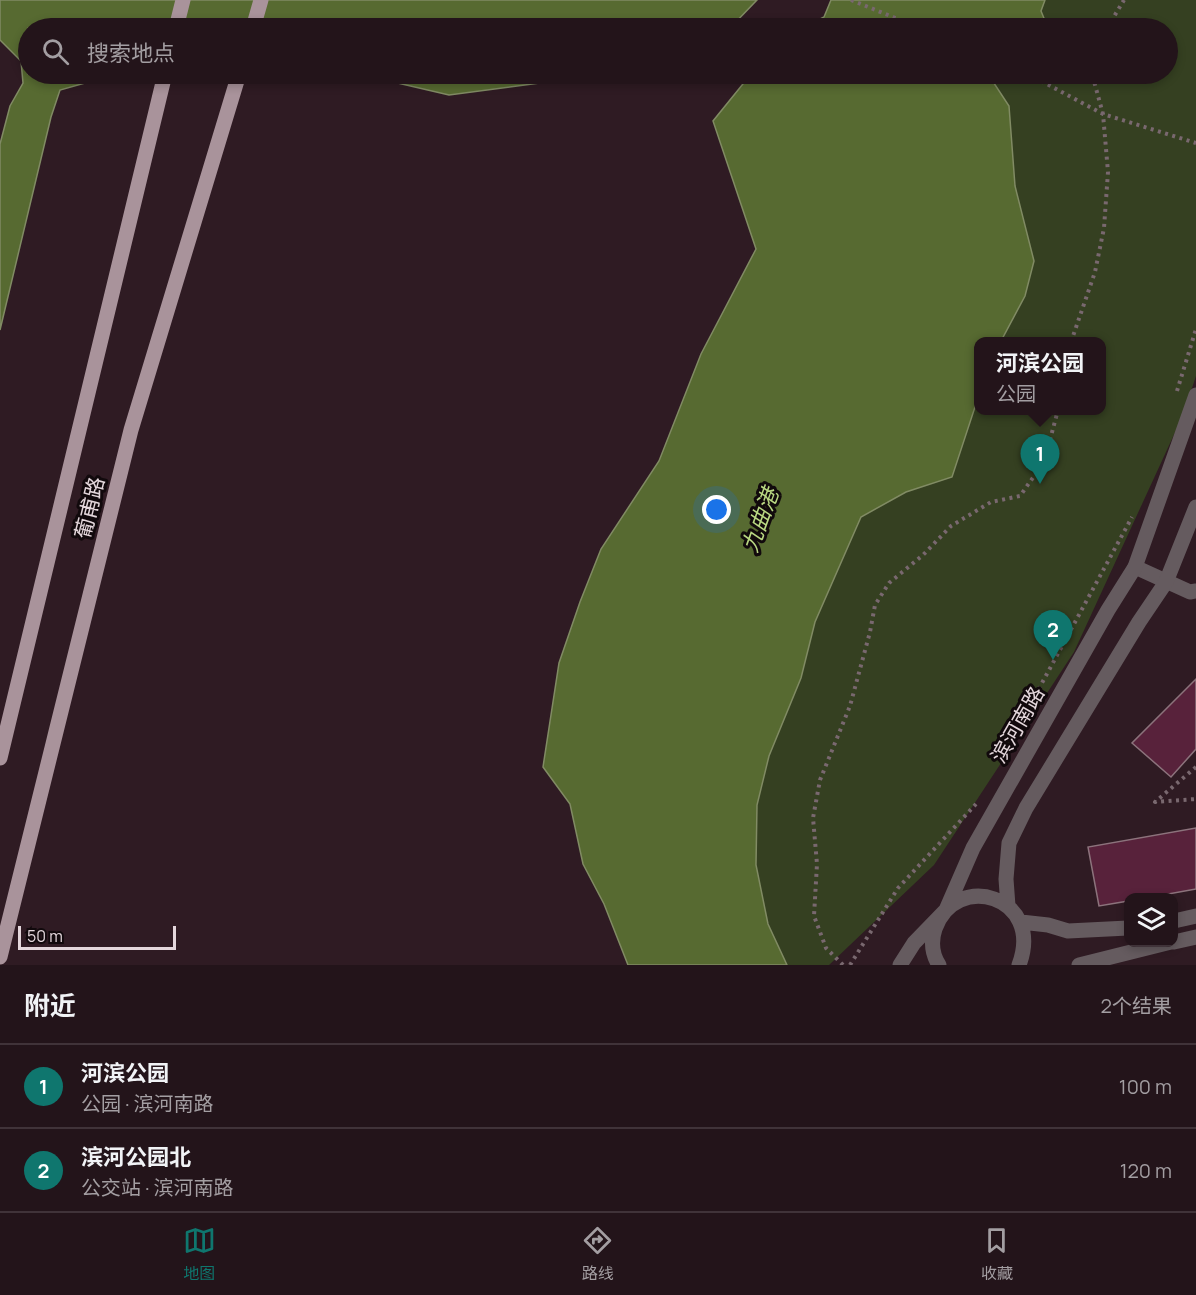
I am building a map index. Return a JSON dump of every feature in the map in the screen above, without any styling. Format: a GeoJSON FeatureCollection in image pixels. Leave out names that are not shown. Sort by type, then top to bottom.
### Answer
{"type":"FeatureCollection","features":[{"type":"Feature","properties":{"kind":"main road"},"geometry":{"type":"LineString","coordinates":[[178,18],[183,0]]}},
{"type":"Feature","properties":{"kind":"main road"},"geometry":{"type":"LineString","coordinates":[[256,18],[261,0]]}},
{"type":"Feature","properties":{"kind":"main road","name":"葡甫路"},"geometry":{"type":"LineString","coordinates":[[0,758],[163,84]]}},
{"type":"Feature","properties":{"kind":"main road","name":"葡甫路"},"geometry":{"type":"LineString","coordinates":[[0,957],[131,430],[236,84]]}},
{"type":"Feature","properties":{"kind":"street","name":"滨河南路"},"geometry":{"type":"LineString","coordinates":[[900,965],[914,943],[946,910],[973,848],[1135,567],[1196,395]]}},
{"type":"Feature","properties":{"kind":"street"},"geometry":{"type":"LineString","coordinates":[[1008,906],[1006,879],[1009,843],[1026,808],[1139,622],[1166,582],[1196,507]]}},
{"type":"Feature","properties":{"kind":"street"},"geometry":{"type":"LineString","coordinates":[[1135,567],[1190,592],[1196,591]]}},
{"type":"Feature","properties":{"kind":"street"},"geometry":{"type":"LineString","coordinates":[[939,965],[933,948],[933,934],[938,921],[946,910],[957,902],[970,897],[983,896],[1008,906],[1021,922],[1025,936],[1024,951],[1019,965]]}},
{"type":"Feature","properties":{"kind":"street"},"geometry":{"type":"LineString","coordinates":[[1178,920],[1196,916]]}},
{"type":"Feature","properties":{"kind":"street"},"geometry":{"type":"LineString","coordinates":[[1021,922],[1048,925],[1068,931],[1124,928]]}},
{"type":"Feature","properties":{"kind":"street"},"geometry":{"type":"LineString","coordinates":[[1178,941],[1196,937]]}},
{"type":"Feature","properties":{"kind":"street"},"geometry":{"type":"LineString","coordinates":[[1079,965],[1152,947]]}},
{"type":"Feature","properties":{"kind":"path"},"geometry":{"type":"LineString","coordinates":[[851,0],[895,18]]}},
{"type":"Feature","properties":{"kind":"path"},"geometry":{"type":"LineString","coordinates":[[1113,18],[1124,0]]}},
{"type":"Feature","properties":{"kind":"path"},"geometry":{"type":"LineString","coordinates":[[1047,84],[1103,114],[1196,143]]}},
{"type":"Feature","properties":{"kind":"path"},"geometry":{"type":"LineString","coordinates":[[1073,337],[1095,272],[1104,228],[1108,172],[1103,114],[1095,84]]}},
{"type":"Feature","properties":{"kind":"path"},"geometry":{"type":"LineString","coordinates":[[1176,391],[1196,329]]}},
{"type":"Feature","properties":{"kind":"path"},"geometry":{"type":"LineString","coordinates":[[843,965],[826,948],[814,916],[817,864],[813,818],[820,780],[850,706],[875,605],[889,583],[923,555],[951,526],[991,502],[1020,496],[1044,462],[1057,415]]}},
{"type":"Feature","properties":{"kind":"path"},"geometry":{"type":"LineString","coordinates":[[1006,749],[1136,509]]}},
{"type":"Feature","properties":{"kind":"path"},"geometry":{"type":"LineString","coordinates":[[1196,767],[1155,802],[1196,799]]}},
{"type":"Feature","properties":{"kind":"path"},"geometry":{"type":"LineString","coordinates":[[850,965],[898,888],[980,799]]}},
{"type":"Feature","properties":{"kind":"shaded area"},"geometry":{"type":"Polygon","coordinates":[[[1045,0],[1196,0],[1196,376],[1183,415],[1074,652],[934,865],[829,965],[787,965],[768,924],[756,865],[757,805],[769,756],[801,678],[815,622],[861,517],[906,492],[952,476],[974,410],[974,415],[1106,415],[1106,337],[1003,337],[1025,296],[1034,261],[1015,186],[1009,106],[995,84],[1178,84],[1178,18],[1044,18],[1041,11],[1045,0]]]}},
{"type":"Feature","properties":{"kind":"water"},"geometry":{"type":"Polygon","coordinates":[[[0,0],[757,0],[740,18],[18,18],[18,58],[0,40],[0,0]]]}},
{"type":"Feature","properties":{"kind":"water"},"geometry":{"type":"Polygon","coordinates":[[[831,0],[1045,0],[1041,11],[1044,18],[822,18],[831,0]]]}},
{"type":"Feature","properties":{"kind":"water"},"geometry":{"type":"Polygon","coordinates":[[[22,84],[81,84],[60,90],[51,117],[0,330],[0,144],[10,106],[22,84]]]}},
{"type":"Feature","properties":{"kind":"water"},"geometry":{"type":"Polygon","coordinates":[[[402,84],[532,84],[449,95],[402,84]]]}},
{"type":"Feature","properties":{"kind":"water","name":"九曲港"},"geometry":{"type":"Polygon","coordinates":[[[743,84],[995,84],[1009,106],[1015,186],[1034,261],[1025,296],[1003,337],[974,337],[974,410],[952,477],[906,492],[861,517],[815,622],[801,678],[769,756],[757,805],[756,865],[768,924],[787,965],[628,965],[604,904],[583,864],[570,804],[543,767],[559,663],[601,549],[659,461],[701,354],[756,249],[713,121],[743,84]]]}},
{"type":"Feature","properties":{"kind":"building"},"geometry":{"type":"Polygon","coordinates":[[[1196,679],[1196,749],[1171,777],[1132,743],[1196,679]]]}},
{"type":"Feature","properties":{"kind":"building"},"geometry":{"type":"Polygon","coordinates":[[[1196,828],[1196,889],[1174,893],[1124,893],[1124,902],[1099,906],[1088,847],[1196,828]]]}},
{"type":"Feature","properties":{"kind":"place","name":"河滨公园"},"geometry":{"type":"Point","coordinates":[1040,484]}},
{"type":"Feature","properties":{"kind":"place","name":"滨河公园北"},"geometry":{"type":"Point","coordinates":[1053,660]}}]}
